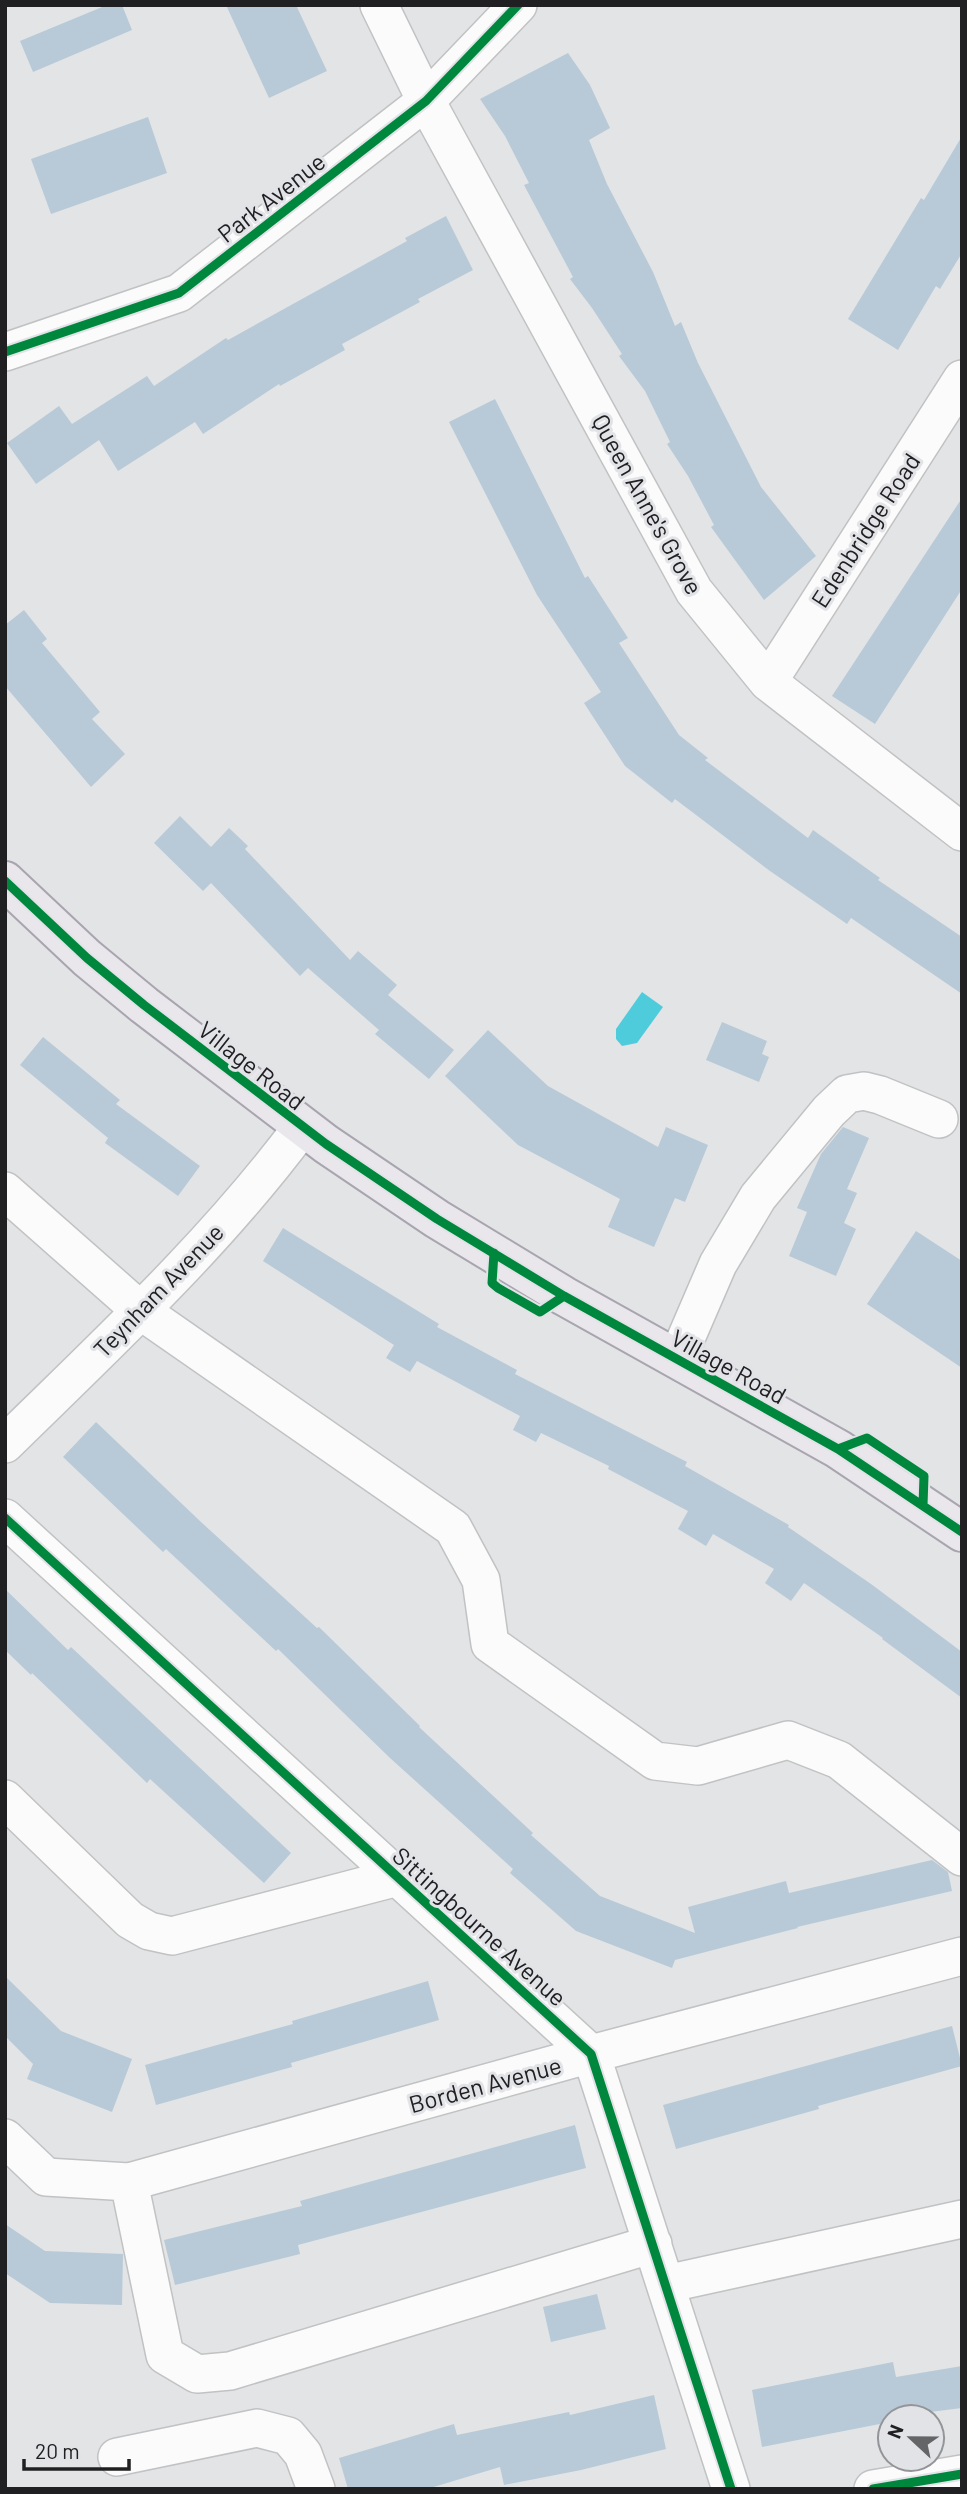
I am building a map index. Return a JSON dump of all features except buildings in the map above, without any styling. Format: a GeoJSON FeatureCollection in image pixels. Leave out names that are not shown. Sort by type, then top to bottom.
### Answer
{"type":"FeatureCollection","features":[{"type":"Feature","properties":{"kind":"main road","name":"Village Road"},"geometry":{"type":"LineString","coordinates":[[5,881],[87,958],[302,1127],[438,1219],[564,1296],[838,1449],[962,1532]]}},
{"type":"Feature","properties":{"kind":"street","name":"Queen Anne's Grove"},"geometry":{"type":"LineString","coordinates":[[379,5],[426,101],[694,592],[768,682],[962,832]]}},
{"type":"Feature","properties":{"kind":"street","name":"Park Avenue"},"geometry":{"type":"LineString","coordinates":[[5,352],[179,293],[426,101],[518,5]]}},
{"type":"Feature","properties":{"kind":"street","name":"Edenbridge Road"},"geometry":{"type":"LineString","coordinates":[[768,682],[962,379]]}},
{"type":"Feature","properties":{"kind":"street"},"geometry":{"type":"LineString","coordinates":[[677,1359],[718,1264],[758,1197],[829,1111],[847,1094],[864,1091],[880,1095],[939,1118]]}},
{"type":"Feature","properties":{"kind":"street","name":"Teynham Avenue"},"geometry":{"type":"LineString","coordinates":[[5,1444],[141,1311],[252,1191],[302,1127]]}},
{"type":"Feature","properties":{"kind":"street"},"geometry":{"type":"LineString","coordinates":[[5,1191],[141,1311],[453,1528],[481,1580],[490,1644],[654,1761],[698,1766],[788,1740],[839,1760],[962,1857]]}},
{"type":"Feature","properties":{"kind":"street","name":"Sittingbourne Avenue"},"geometry":{"type":"LineString","coordinates":[[5,1518],[592,2054],[731,2489]]}},
{"type":"Feature","properties":{"kind":"street"},"geometry":{"type":"LineString","coordinates":[[5,1799],[130,1920],[149,1931],[172,1936],[398,1877]]}},
{"type":"Feature","properties":{"kind":"street","name":"Borden Avenue"},"geometry":{"type":"LineString","coordinates":[[9,2149],[46,2177],[129,2182],[592,2054],[962,1956]]}},
{"type":"Feature","properties":{"kind":"street"},"geometry":{"type":"LineString","coordinates":[[129,2182],[165,2355],[197,2374],[230,2371],[653,2244]]}},
{"type":"Feature","properties":{"kind":"street"},"geometry":{"type":"LineString","coordinates":[[666,2284],[962,2219]]}},
{"type":"Feature","properties":{"kind":"street"},"geometry":{"type":"LineString","coordinates":[[117,2457],[257,2428],[288,2436],[303,2454],[316,2489]]}},
{"type":"Feature","properties":{"kind":"street"},"geometry":{"type":"LineString","coordinates":[[874,2489],[962,2474]]}},
{"type":"Feature","properties":{"kind":"water"},"geometry":{"type":"Polygon","coordinates":[[[642,992],[663,1007],[637,1043],[622,1046],[616,1039],[616,1029],[642,992]]]}},
{"type":"Feature","properties":{"kind":"cycle path"},"geometry":{"type":"LineString","coordinates":[[5,352],[179,293],[426,101],[518,5]]}},
{"type":"Feature","properties":{"kind":"cycle path"},"geometry":{"type":"LineString","coordinates":[[5,881],[87,958],[144,1005],[326,1144],[437,1219],[564,1296],[838,1449],[962,1532]]}},
{"type":"Feature","properties":{"kind":"cycle path"},"geometry":{"type":"LineString","coordinates":[[494,1253],[492,1283],[498,1288],[540,1312],[564,1296]]}},
{"type":"Feature","properties":{"kind":"cycle path"},"geometry":{"type":"LineString","coordinates":[[838,1449],[867,1438],[924,1476],[923,1505]]}},
{"type":"Feature","properties":{"kind":"cycle path"},"geometry":{"type":"LineString","coordinates":[[5,1518],[591,2054],[731,2489]]}},
{"type":"Feature","properties":{"kind":"cycle path"},"geometry":{"type":"LineString","coordinates":[[873,2489],[962,2474]]}}]}
